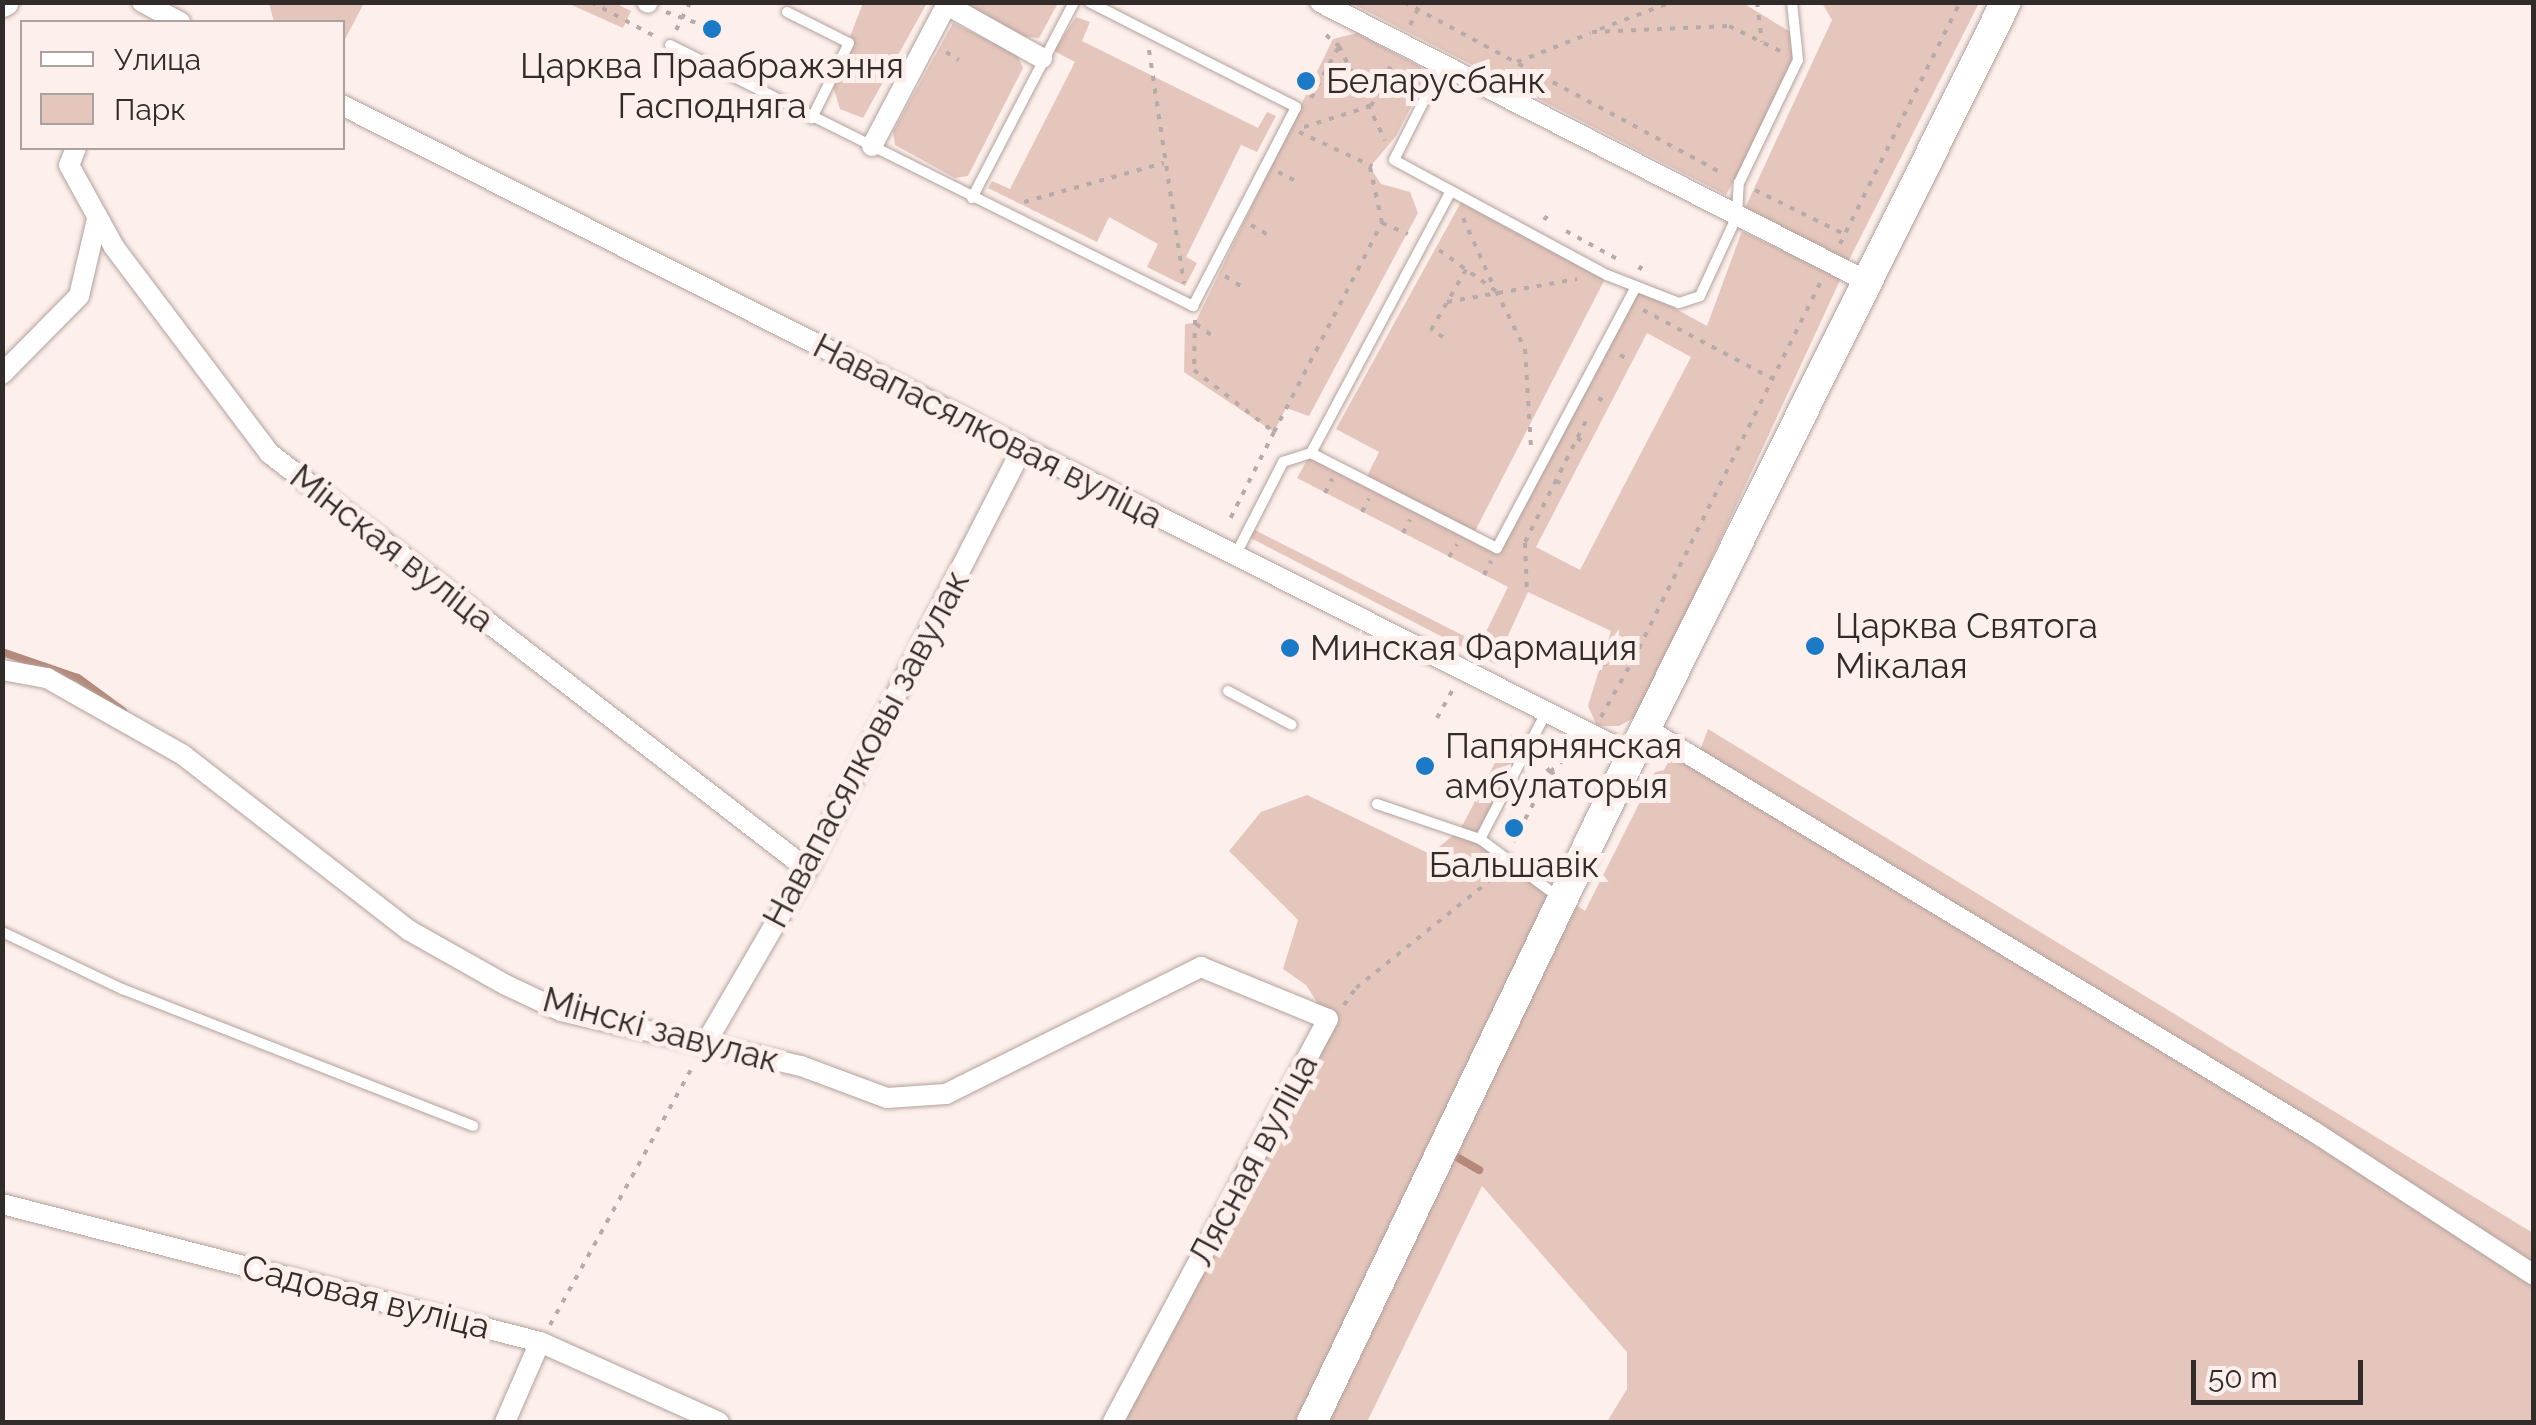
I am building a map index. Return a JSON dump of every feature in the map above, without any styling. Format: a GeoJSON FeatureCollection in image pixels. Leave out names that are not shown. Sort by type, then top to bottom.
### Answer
{"type":"FeatureCollection","features":[{"type":"Feature","properties":{"kind":"main road"},"geometry":{"type":"LineString","coordinates":[[1312,1422],[1608,802],[2006,2]]}},
{"type":"Feature","properties":{"kind":"street"},"geometry":{"type":"LineString","coordinates":[[142,2],[169,20]]}},
{"type":"Feature","properties":{"kind":"street"},"geometry":{"type":"LineString","coordinates":[[1320,2],[1868,282]]}},
{"type":"Feature","properties":{"kind":"street"},"geometry":{"type":"LineString","coordinates":[[872,146],[947,4],[1042,58]]}},
{"type":"Feature","properties":{"kind":"street","name":"Навапасялковая вуліца"},"geometry":{"type":"LineString","coordinates":[[345,107],[1546,712],[1592,734],[1640,743],[2313,1131],[2534,1275]]}},
{"type":"Feature","properties":{"kind":"street","name":"Мінская вуліца"},"geometry":{"type":"LineString","coordinates":[[75,150],[69,164],[97,219],[269,453],[807,869]]}},
{"type":"Feature","properties":{"kind":"street"},"geometry":{"type":"LineString","coordinates":[[2,374],[79,296],[97,219]]}},
{"type":"Feature","properties":{"kind":"street","name":"Навапасялковы завулак"},"geometry":{"type":"LineString","coordinates":[[704,1046],[807,869],[1022,449]]}},
{"type":"Feature","properties":{"kind":"street","name":"Мінскі завулак"},"geometry":{"type":"LineString","coordinates":[[2,670],[46,678],[183,755],[410,930],[480,972],[561,1011],[801,1066],[887,1098],[946,1094],[1200,967]]}},
{"type":"Feature","properties":{"kind":"street","name":"Лясная вуліца"},"geometry":{"type":"LineString","coordinates":[[1113,1422],[1328,1019],[1200,967]]}},
{"type":"Feature","properties":{"kind":"street","name":"Садовая вуліца"},"geometry":{"type":"LineString","coordinates":[[2,1204],[540,1342],[719,1422]]}},
{"type":"Feature","properties":{"kind":"street"},"geometry":{"type":"LineString","coordinates":[[505,1422],[540,1342]]}},
{"type":"Feature","properties":{"kind":"lane"},"geometry":{"type":"LineString","coordinates":[[972,198],[1074,2]]}},
{"type":"Feature","properties":{"kind":"lane"},"geometry":{"type":"LineString","coordinates":[[670,44],[1193,306],[1291,128],[1296,106],[1090,2]]}},
{"type":"Feature","properties":{"kind":"lane"},"geometry":{"type":"LineString","coordinates":[[1443,65],[1394,160],[1606,275],[1679,303],[1700,296],[1737,216],[1740,182],[1798,60],[1792,2]]}},
{"type":"Feature","properties":{"kind":"lane"},"geometry":{"type":"LineString","coordinates":[[786,12],[849,43],[812,118]]}},
{"type":"Feature","properties":{"kind":"lane"},"geometry":{"type":"LineString","coordinates":[[1235,556],[1283,462],[1311,453],[1451,192]]}},
{"type":"Feature","properties":{"kind":"lane"},"geometry":{"type":"LineString","coordinates":[[1311,453],[1497,548],[1636,287]]}},
{"type":"Feature","properties":{"kind":"lane"},"geometry":{"type":"LineString","coordinates":[[1228,691],[1292,726]]}},
{"type":"Feature","properties":{"kind":"lane"},"geometry":{"type":"LineString","coordinates":[[1480,839],[1546,712]]}},
{"type":"Feature","properties":{"kind":"lane"},"geometry":{"type":"LineString","coordinates":[[1378,804],[1508,850],[1522,875],[1562,899]]}},
{"type":"Feature","properties":{"kind":"lane"},"geometry":{"type":"LineString","coordinates":[[2,932],[122,989],[473,1126]]}},
{"type":"Feature","properties":{"kind":"path"},"geometry":{"type":"LineString","coordinates":[[591,2],[670,44],[690,2]]}},
{"type":"Feature","properties":{"kind":"path"},"geometry":{"type":"LineString","coordinates":[[1404,2],[1844,234]]}},
{"type":"Feature","properties":{"kind":"path"},"geometry":{"type":"LineString","coordinates":[[1418,10],[1421,2]]}},
{"type":"Feature","properties":{"kind":"path"},"geometry":{"type":"LineString","coordinates":[[1517,62],[1672,2]]}},
{"type":"Feature","properties":{"kind":"path"},"geometry":{"type":"LineString","coordinates":[[1757,2],[1762,42]]}},
{"type":"Feature","properties":{"kind":"path"},"geometry":{"type":"LineString","coordinates":[[1328,1019],[1437,919],[1497,878],[1550,772],[1592,734],[1633,660],[1960,2]]}},
{"type":"Feature","properties":{"kind":"path"},"geometry":{"type":"LineString","coordinates":[[648,3],[699,24]]}},
{"type":"Feature","properties":{"kind":"path"},"geometry":{"type":"LineString","coordinates":[[1592,32],[1729,26],[1798,60]]}},
{"type":"Feature","properties":{"kind":"path"},"geometry":{"type":"LineString","coordinates":[[1291,128],[1370,166],[1394,160],[1339,46],[1326,35]]}},
{"type":"Feature","properties":{"kind":"path"},"geometry":{"type":"LineString","coordinates":[[1291,128],[1371,106],[1402,44]]}},
{"type":"Feature","properties":{"kind":"path"},"geometry":{"type":"LineString","coordinates":[[1296,90],[1312,98],[1339,46]]}},
{"type":"Feature","properties":{"kind":"path"},"geometry":{"type":"LineString","coordinates":[[1005,215],[1020,203],[1164,163]]}},
{"type":"Feature","properties":{"kind":"path"},"geometry":{"type":"LineString","coordinates":[[1274,432],[1382,222],[1370,166]]}},
{"type":"Feature","properties":{"kind":"path"},"geometry":{"type":"LineString","coordinates":[[1274,170],[1296,182]]}},
{"type":"Feature","properties":{"kind":"path"},"geometry":{"type":"LineString","coordinates":[[1451,192],[1524,349],[1533,418],[1528,489]]}},
{"type":"Feature","properties":{"kind":"path"},"geometry":{"type":"LineString","coordinates":[[1544,220],[1551,210]]}},
{"type":"Feature","properties":{"kind":"path"},"geometry":{"type":"LineString","coordinates":[[1382,222],[1468,266],[1496,291]]}},
{"type":"Feature","properties":{"kind":"path"},"geometry":{"type":"LineString","coordinates":[[1247,223],[1268,235]]}},
{"type":"Feature","properties":{"kind":"path"},"geometry":{"type":"LineString","coordinates":[[1599,249],[1605,238]]}},
{"type":"Feature","properties":{"kind":"path"},"geometry":{"type":"LineString","coordinates":[[1639,270],[1646,258]]}},
{"type":"Feature","properties":{"kind":"path"},"geometry":{"type":"LineString","coordinates":[[1444,337],[1432,330],[1468,266]]}},
{"type":"Feature","properties":{"kind":"path"},"geometry":{"type":"LineString","coordinates":[[1220,274],[1242,286]]}},
{"type":"Feature","properties":{"kind":"path"},"geometry":{"type":"LineString","coordinates":[[1447,302],[1606,275]]}},
{"type":"Feature","properties":{"kind":"path"},"geometry":{"type":"LineString","coordinates":[[1629,302],[1770,378]]}},
{"type":"Feature","properties":{"kind":"path"},"geometry":{"type":"LineString","coordinates":[[1635,325],[1642,310]]}},
{"type":"Feature","properties":{"kind":"path"},"geometry":{"type":"LineString","coordinates":[[1195,324],[1216,338]]}},
{"type":"Feature","properties":{"kind":"path"},"geometry":{"type":"LineString","coordinates":[[1612,369],[1627,340]]}},
{"type":"Feature","properties":{"kind":"path"},"geometry":{"type":"LineString","coordinates":[[1620,355],[1632,361]]}},
{"type":"Feature","properties":{"kind":"path"},"geometry":{"type":"LineString","coordinates":[[1525,542],[1605,384]]}},
{"type":"Feature","properties":{"kind":"path"},"geometry":{"type":"LineString","coordinates":[[1598,398],[1610,404]]}},
{"type":"Feature","properties":{"kind":"path"},"geometry":{"type":"LineString","coordinates":[[1577,438],[1589,444]]}},
{"type":"Feature","properties":{"kind":"path"},"geometry":{"type":"LineString","coordinates":[[1325,493],[1333,477]]}},
{"type":"Feature","properties":{"kind":"path"},"geometry":{"type":"LineString","coordinates":[[1556,480],[1567,486]]}},
{"type":"Feature","properties":{"kind":"path"},"geometry":{"type":"LineString","coordinates":[[1362,512],[1371,496]]}},
{"type":"Feature","properties":{"kind":"path"},"geometry":{"type":"LineString","coordinates":[[1403,533],[1412,516]]}},
{"type":"Feature","properties":{"kind":"path"},"geometry":{"type":"LineString","coordinates":[[1538,516],[1548,523]]}},
{"type":"Feature","properties":{"kind":"path"},"geometry":{"type":"LineString","coordinates":[[1450,557],[1460,539]]}},
{"type":"Feature","properties":{"kind":"path"},"geometry":{"type":"LineString","coordinates":[[1484,575],[1494,556]]}},
{"type":"Feature","properties":{"kind":"path"},"geometry":{"type":"LineString","coordinates":[[1524,572],[1528,592]]}},
{"type":"Feature","properties":{"kind":"path"},"geometry":{"type":"LineString","coordinates":[[1602,664],[1633,660]]}},
{"type":"Feature","properties":{"kind":"path"},"geometry":{"type":"LineString","coordinates":[[1437,718],[1463,671]]}},
{"type":"Feature","properties":{"kind":"path"},"geometry":{"type":"LineString","coordinates":[[1526,751],[1550,772],[1608,802]]}},
{"type":"Feature","properties":{"kind":"path"},"geometry":{"type":"LineString","coordinates":[[540,1342],[704,1046]]}},
{"type":"Feature","properties":{"kind":"green space"},"geometry":{"type":"Polygon","coordinates":[[[269,2],[364,3],[345,39],[345,20],[274,20],[269,2]]]}},
{"type":"Feature","properties":{"kind":"green space"},"geometry":{"type":"Polygon","coordinates":[[[567,3],[615,3],[631,11],[623,28],[567,3]]]}},
{"type":"Feature","properties":{"kind":"green space"},"geometry":{"type":"Polygon","coordinates":[[[863,3],[927,3],[863,118],[840,109],[832,83],[863,3]]]}},
{"type":"Feature","properties":{"kind":"green space"},"geometry":{"type":"Polygon","coordinates":[[[965,3],[1058,3],[1039,38],[1020,36],[965,3]]]}},
{"type":"Feature","properties":{"kind":"green space"},"geometry":{"type":"Polygon","coordinates":[[[1351,3],[1743,3],[1800,38],[1798,60],[1726,195],[1351,3]]]}},
{"type":"Feature","properties":{"kind":"green space"},"geometry":{"type":"Polygon","coordinates":[[[1822,3],[1979,3],[1848,262],[1745,208],[1832,20],[1822,3]]]}},
{"type":"Feature","properties":{"kind":"green space"},"geometry":{"type":"Polygon","coordinates":[[[1076,17],[1090,22],[1082,41],[1258,128],[1267,112],[1276,116],[1257,152],[1241,145],[1186,257],[1197,263],[1185,286],[1147,267],[1158,244],[1109,217],[1097,242],[988,188],[992,181],[1010,189],[1075,62],[1054,51],[1076,17]]]}},
{"type":"Feature","properties":{"kind":"green space"},"geometry":{"type":"Polygon","coordinates":[[[953,23],[1017,54],[1023,68],[968,176],[955,178],[895,145],[893,132],[953,23]]]}},
{"type":"Feature","properties":{"kind":"green space"},"geometry":{"type":"Polygon","coordinates":[[[1357,33],[1421,67],[1422,86],[1396,136],[1370,167],[1381,184],[1410,192],[1418,213],[1309,416],[1286,408],[1274,432],[1184,372],[1185,324],[1195,323],[1333,39],[1357,33]]]}},
{"type":"Feature","properties":{"kind":"green space"},"geometry":{"type":"Polygon","coordinates":[[[1461,202],[1607,275],[1473,535],[1497,548],[1636,287],[1707,326],[1742,231],[1841,278],[1658,675],[1637,716],[1619,726],[1597,726],[1588,706],[1611,631],[1528,592],[1495,664],[1245,535],[1249,527],[1480,644],[1508,587],[1297,478],[1311,453],[1365,480],[1379,452],[1336,429],[1461,202]],[[1647,333],[1536,547],[1580,570],[1691,357],[1647,333]]]}},
{"type":"Feature","properties":{"kind":"green space"},"geometry":{"type":"Polygon","coordinates":[[[1708,729],[2533,1233],[2533,1422],[1607,1422],[1627,1389],[1627,1352],[1482,1186],[1367,1422],[1113,1422],[1328,1019],[1306,985],[1283,969],[1298,920],[1229,851],[1261,812],[1307,795],[1430,854],[1460,830],[1510,734],[1529,744],[1479,840],[1585,911],[1655,772],[1664,770],[1676,748],[1696,761],[1708,729]]]}},
{"type":"Feature","properties":{"kind":"waterway"},"geometry":{"type":"LineString","coordinates":[[2,652],[78,678],[123,711]]}},
{"type":"Feature","properties":{"kind":"waterway"},"geometry":{"type":"LineString","coordinates":[[1448,1152],[1479,1170]]}},
{"type":"Feature","properties":{"kind":"place","name":"Царква Праабражэння Гасподняга"},"geometry":{"type":"Point","coordinates":[712,29]}},
{"type":"Feature","properties":{"kind":"place","name":"Беларусбанк"},"geometry":{"type":"Point","coordinates":[1306,81]}},
{"type":"Feature","properties":{"kind":"place","name":"Царква Святога Мікалая"},"geometry":{"type":"Point","coordinates":[1815,646]}},
{"type":"Feature","properties":{"kind":"place","name":"Минская Фармация"},"geometry":{"type":"Point","coordinates":[1290,648]}},
{"type":"Feature","properties":{"kind":"place","name":"Папярнянская амбулаторыя"},"geometry":{"type":"Point","coordinates":[1425,766]}},
{"type":"Feature","properties":{"kind":"place","name":"Бальшавік"},"geometry":{"type":"Point","coordinates":[1514,828]}}]}
